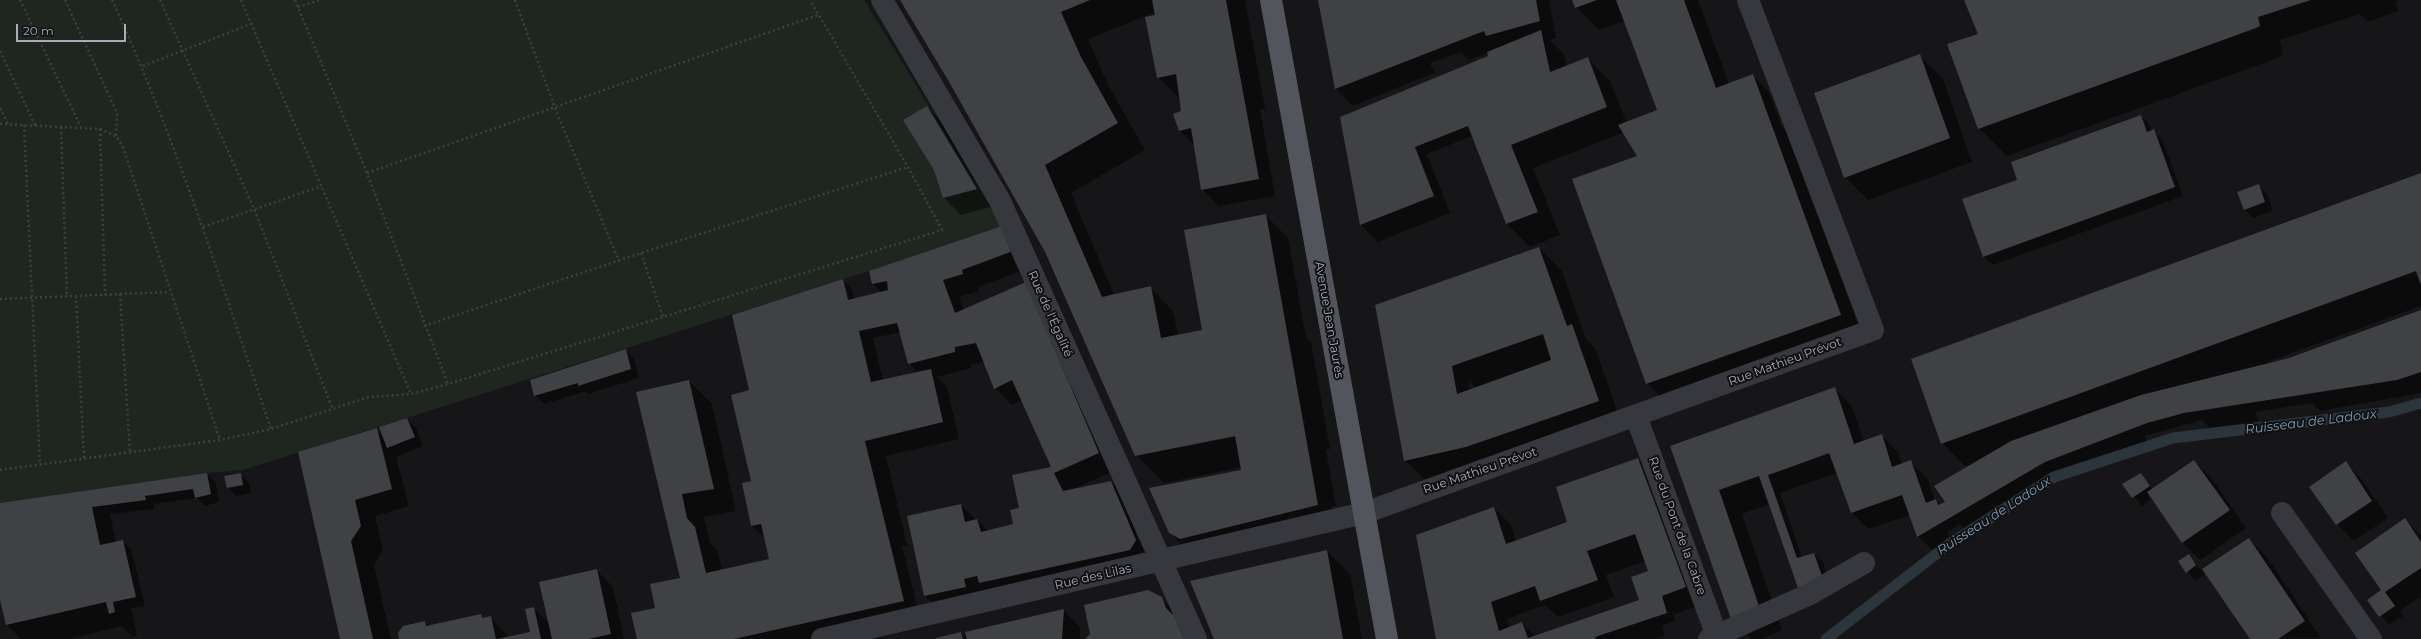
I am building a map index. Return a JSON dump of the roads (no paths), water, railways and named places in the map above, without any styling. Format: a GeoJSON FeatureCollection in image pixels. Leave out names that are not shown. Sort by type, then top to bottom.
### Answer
{"type":"FeatureCollection","features":[{"type":"Feature","properties":{"kind":"main road","name":"Avenue Jean Jaurès"},"geometry":{"type":"LineString","coordinates":[[1271,0],[1387,639]]}},
{"type":"Feature","properties":{"kind":"street","name":"Rue de l'Égalité"},"geometry":{"type":"LineString","coordinates":[[882,0],[1000,201],[1160,562],[1196,639]]}},
{"type":"Feature","properties":{"kind":"street","name":"Rue Mathieu Prévot"},"geometry":{"type":"LineString","coordinates":[[1364,513],[1873,330],[1748,0]]}},
{"type":"Feature","properties":{"kind":"street","name":"Rue du Pont de la Cabre"},"geometry":{"type":"LineString","coordinates":[[1636,416],[1713,637],[1810,594],[1864,563]]}},
{"type":"Feature","properties":{"kind":"street","name":"Rue des Lilas"},"geometry":{"type":"LineString","coordinates":[[822,639],[1160,562],[1364,513]]}},
{"type":"Feature","properties":{"kind":"street"},"geometry":{"type":"LineString","coordinates":[[2282,513],[2372,639]]}},
{"type":"Feature","properties":{"kind":"waterway","name":"Ruisseau de Ladoux"},"geometry":{"type":"LineString","coordinates":[[1826,639],[1948,545],[2054,477],[2173,438],[2389,412],[2421,403]]}}]}
